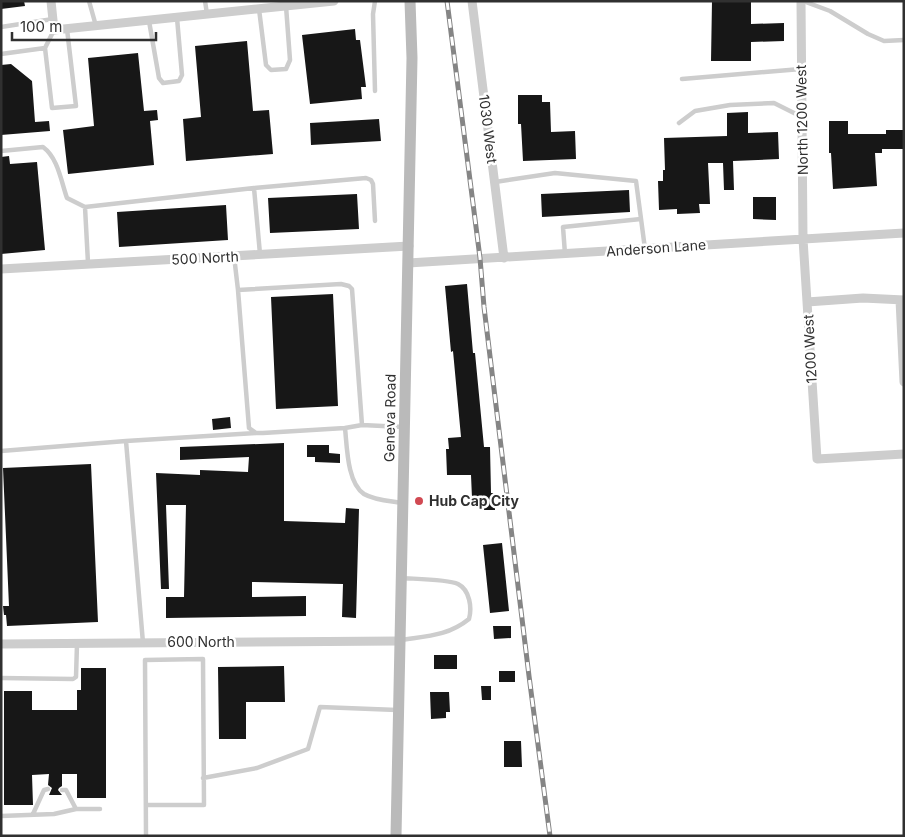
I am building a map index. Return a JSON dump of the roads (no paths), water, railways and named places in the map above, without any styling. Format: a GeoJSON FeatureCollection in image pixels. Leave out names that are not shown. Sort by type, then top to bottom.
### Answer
{"type":"FeatureCollection","features":[{"type":"Feature","properties":{"kind":"main road","name":"Geneva Road"},"geometry":{"type":"LineString","coordinates":[[396,836],[409,246],[412,58],[410,1]]}},
{"type":"Feature","properties":{"kind":"street"},"geometry":{"type":"LineString","coordinates":[[50,1],[54,30],[177,18],[263,6],[286,6],[334,1]]}},
{"type":"Feature","properties":{"kind":"street","name":"1030 West"},"geometry":{"type":"LineString","coordinates":[[472,1],[504,258]]}},
{"type":"Feature","properties":{"kind":"street","name":"North 1200 West"},"geometry":{"type":"LineString","coordinates":[[802,1],[803,239]]}},
{"type":"Feature","properties":{"kind":"street","name":"Anderson Lane"},"geometry":{"type":"LineString","coordinates":[[408,263],[904,233]]}},
{"type":"Feature","properties":{"kind":"street","name":"1200 West"},"geometry":{"type":"LineString","coordinates":[[803,239],[817,459],[904,454]]}},
{"type":"Feature","properties":{"kind":"street","name":"500 North"},"geometry":{"type":"LineString","coordinates":[[1,270],[409,246]]}},
{"type":"Feature","properties":{"kind":"street"},"geometry":{"type":"LineString","coordinates":[[807,302],[869,298],[902,300],[904,382]]}},
{"type":"Feature","properties":{"kind":"street","name":"600 North"},"geometry":{"type":"LineString","coordinates":[[1,644],[400,640]]}},
{"type":"Feature","properties":{"kind":"lane"},"geometry":{"type":"LineString","coordinates":[[89,1],[96,26]]}},
{"type":"Feature","properties":{"kind":"lane"},"geometry":{"type":"LineString","coordinates":[[205,1],[207,14]]}},
{"type":"Feature","properties":{"kind":"lane"},"geometry":{"type":"LineString","coordinates":[[375,1],[375,90]]}},
{"type":"Feature","properties":{"kind":"lane"},"geometry":{"type":"LineString","coordinates":[[802,1],[830,11],[868,34],[884,41],[904,40]]}},
{"type":"Feature","properties":{"kind":"lane"},"geometry":{"type":"LineString","coordinates":[[263,6],[266,65],[271,70],[286,69],[290,60],[286,6]]}},
{"type":"Feature","properties":{"kind":"lane"},"geometry":{"type":"LineString","coordinates":[[148,21],[159,78],[163,82],[179,81],[182,75],[177,18]]}},
{"type":"Feature","properties":{"kind":"lane"},"geometry":{"type":"LineString","coordinates":[[1,27],[53,19]]}},
{"type":"Feature","properties":{"kind":"lane"},"geometry":{"type":"LineString","coordinates":[[54,30],[45,48],[52,108],[76,106],[67,29]]}},
{"type":"Feature","properties":{"kind":"lane"},"geometry":{"type":"LineString","coordinates":[[1,54],[45,48]]}},
{"type":"Feature","properties":{"kind":"lane"},"geometry":{"type":"LineString","coordinates":[[682,79],[801,69]]}},
{"type":"Feature","properties":{"kind":"lane"},"geometry":{"type":"LineString","coordinates":[[679,122],[695,111],[730,105],[774,103],[802,117]]}},
{"type":"Feature","properties":{"kind":"lane"},"geometry":{"type":"LineString","coordinates":[[1,151],[43,147],[51,153],[67,198],[85,206],[366,178],[371,180],[373,184],[375,221]]}},
{"type":"Feature","properties":{"kind":"lane"},"geometry":{"type":"LineString","coordinates":[[494,182],[555,172],[636,181],[645,249]]}},
{"type":"Feature","properties":{"kind":"lane"},"geometry":{"type":"LineString","coordinates":[[254,188],[260,254]]}},
{"type":"Feature","properties":{"kind":"lane"},"geometry":{"type":"LineString","coordinates":[[85,206],[88,264]]}},
{"type":"Feature","properties":{"kind":"lane"},"geometry":{"type":"LineString","coordinates":[[565,254],[563,227],[641,219]]}},
{"type":"Feature","properties":{"kind":"lane"},"geometry":{"type":"LineString","coordinates":[[234,256],[249,428],[256,433]]}},
{"type":"Feature","properties":{"kind":"lane"},"geometry":{"type":"LineString","coordinates":[[238,290],[341,284],[352,289],[362,425]]}},
{"type":"Feature","properties":{"kind":"lane"},"geometry":{"type":"LineString","coordinates":[[1,451],[126,440],[345,428],[362,425],[405,427]]}},
{"type":"Feature","properties":{"kind":"lane"},"geometry":{"type":"LineString","coordinates":[[345,428],[351,473],[355,484],[364,494],[403,504]]}},
{"type":"Feature","properties":{"kind":"lane"},"geometry":{"type":"LineString","coordinates":[[126,440],[143,642]]}},
{"type":"Feature","properties":{"kind":"lane"},"geometry":{"type":"LineString","coordinates":[[400,640],[442,634],[458,628],[469,620],[471,610],[467,592],[458,584],[435,580],[401,578]]}},
{"type":"Feature","properties":{"kind":"lane"},"geometry":{"type":"LineString","coordinates":[[1,678],[73,679],[76,677],[77,644]]}},
{"type":"Feature","properties":{"kind":"lane"},"geometry":{"type":"LineString","coordinates":[[146,836],[145,660],[203,660],[204,805],[147,805]]}},
{"type":"Feature","properties":{"kind":"lane"},"geometry":{"type":"LineString","coordinates":[[203,778],[257,768],[308,750],[320,707],[398,710]]}},
{"type":"Feature","properties":{"kind":"lane"},"geometry":{"type":"LineString","coordinates":[[33,814],[44,790],[48,790]]}},
{"type":"Feature","properties":{"kind":"lane"},"geometry":{"type":"LineString","coordinates":[[62,790],[66,790],[76,810]]}},
{"type":"Feature","properties":{"kind":"lane"},"geometry":{"type":"LineString","coordinates":[[1,816],[100,809]]}},
{"type":"Feature","properties":{"kind":"railway"},"geometry":{"type":"LineString","coordinates":[[447,1],[550,836]]}},
{"type":"Feature","properties":{"kind":"place","name":"Hub Cap City"},"geometry":{"type":"Point","coordinates":[419,501]}}]}
